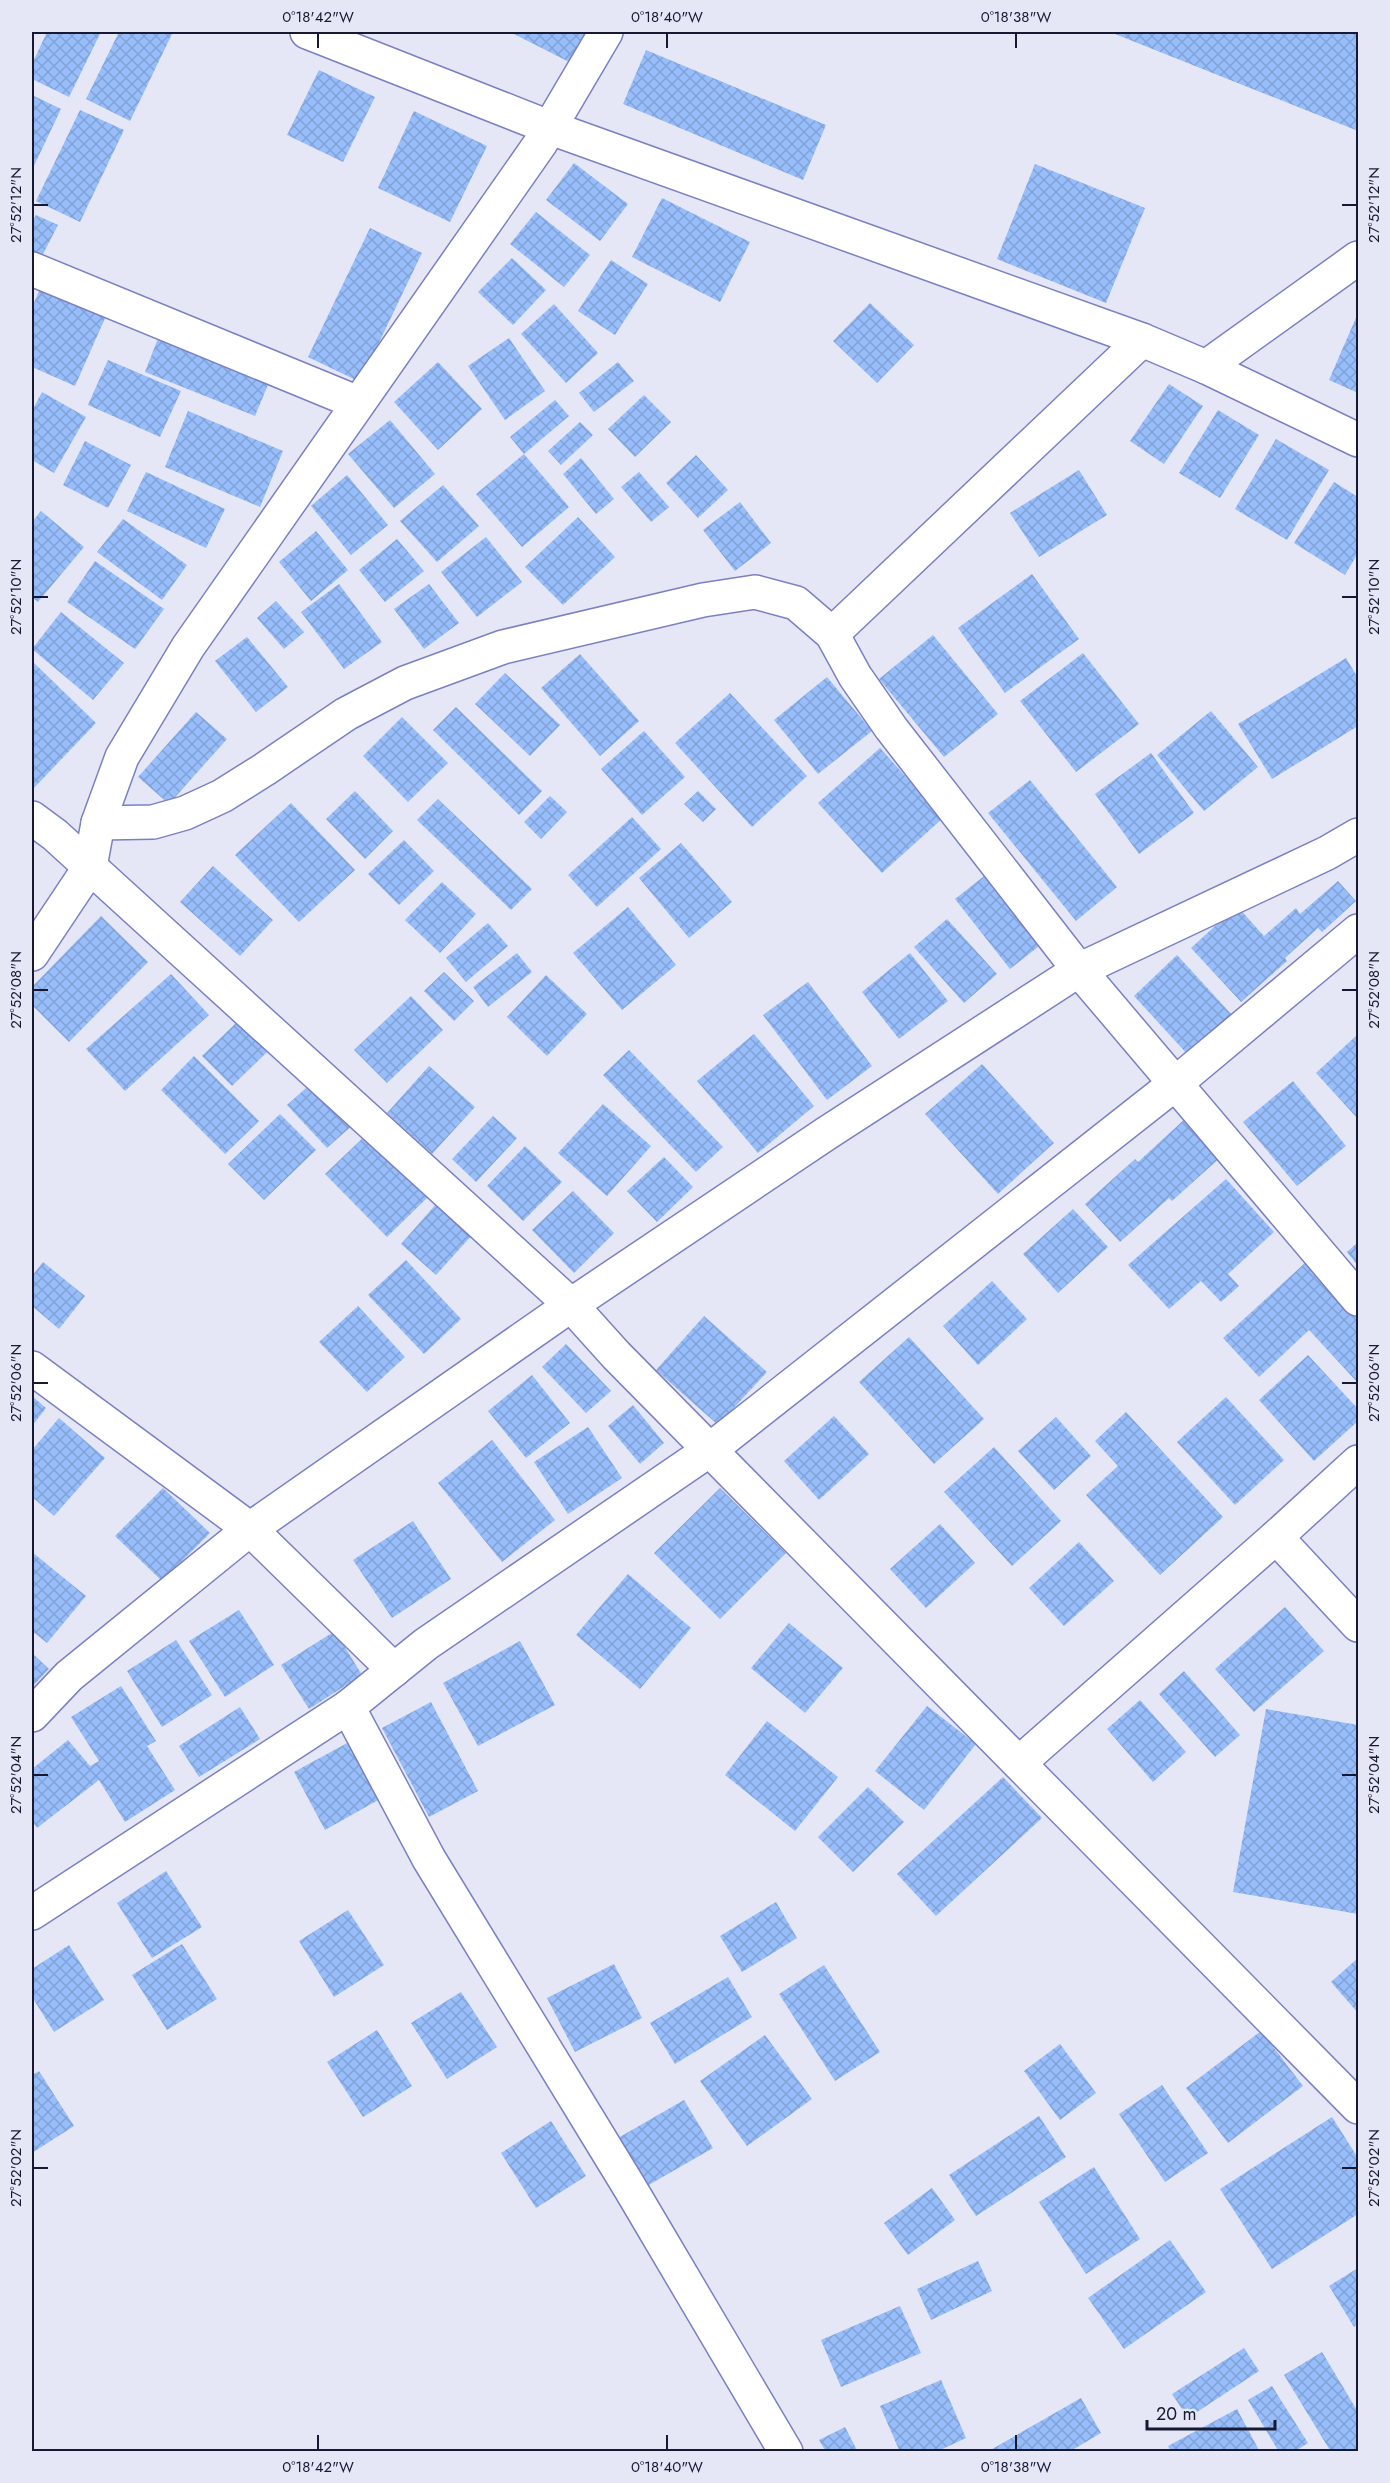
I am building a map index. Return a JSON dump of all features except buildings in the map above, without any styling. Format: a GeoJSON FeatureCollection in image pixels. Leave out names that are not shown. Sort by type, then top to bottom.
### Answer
{"type":"FeatureCollection","features":[{"type":"Feature","properties":{"kind":"street"},"geometry":{"type":"LineString","coordinates":[[307,32],[551,128],[1142,340],[1206,367],[1359,440]]}},
{"type":"Feature","properties":{"kind":"street"},"geometry":{"type":"LineString","coordinates":[[32,954],[90,867],[98,823],[122,758],[188,647],[551,128],[606,32]]}},
{"type":"Feature","properties":{"kind":"street"},"geometry":{"type":"LineString","coordinates":[[1206,367],[1359,258]]}},
{"type":"Feature","properties":{"kind":"street"},"geometry":{"type":"LineString","coordinates":[[32,269],[358,403]]}},
{"type":"Feature","properties":{"kind":"street"},"geometry":{"type":"LineString","coordinates":[[832,634],[1142,340]]}},
{"type":"Feature","properties":{"kind":"street"},"geometry":{"type":"LineString","coordinates":[[98,823],[153,822],[185,813],[222,796],[265,770],[346,714],[405,683],[504,647],[703,600],[755,592],[796,603],[832,634],[855,676],[891,728],[1080,970],[1359,1299]]}},
{"type":"Feature","properties":{"kind":"street"},"geometry":{"type":"LineString","coordinates":[[32,818],[55,835],[571,1305],[616,1355],[1359,2107]]}},
{"type":"Feature","properties":{"kind":"street"},"geometry":{"type":"LineString","coordinates":[[32,1715],[69,1676],[250,1529],[571,1305],[827,1133],[1080,970],[1327,853],[1359,835]]}},
{"type":"Feature","properties":{"kind":"street"},"geometry":{"type":"LineString","coordinates":[[32,1913],[348,1707],[426,1644],[711,1449],[1176,1083],[1359,931]]}},
{"type":"Feature","properties":{"kind":"street"},"geometry":{"type":"LineString","coordinates":[[32,1368],[250,1529],[394,1670]]}},
{"type":"Feature","properties":{"kind":"street"},"geometry":{"type":"LineString","coordinates":[[1018,1762],[1359,1462]]}},
{"type":"Feature","properties":{"kind":"street"},"geometry":{"type":"LineString","coordinates":[[1276,1537],[1359,1625]]}},
{"type":"Feature","properties":{"kind":"street"},"geometry":{"type":"LineString","coordinates":[[348,1707],[429,1859],[630,2188],[786,2451]]}}]}
